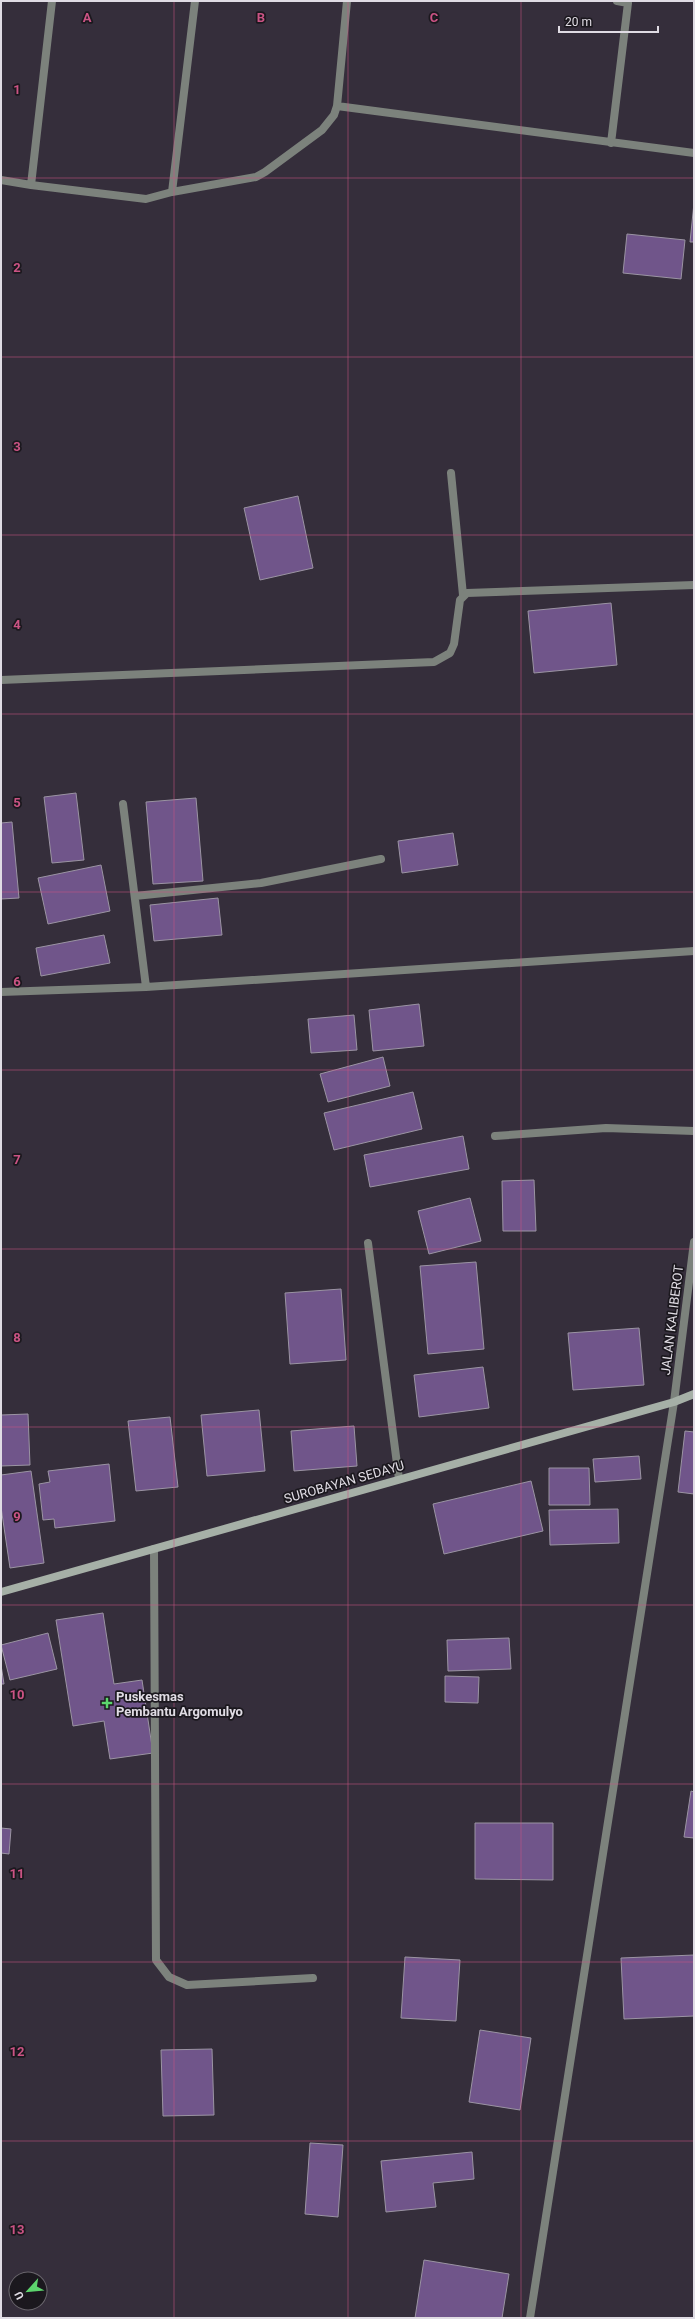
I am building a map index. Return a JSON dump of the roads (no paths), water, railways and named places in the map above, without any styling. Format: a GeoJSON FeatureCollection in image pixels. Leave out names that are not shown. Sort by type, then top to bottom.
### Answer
{"type":"FeatureCollection","features":[{"type":"Feature","properties":{"kind":"main road","name":"SUROBAYAN SEDAYU"},"geometry":{"type":"LineString","coordinates":[[1,1592],[674,1402],[694,1394]]}},
{"type":"Feature","properties":{"kind":"street"},"geometry":{"type":"LineString","coordinates":[[31,185],[52,1]]}},
{"type":"Feature","properties":{"kind":"street"},"geometry":{"type":"LineString","coordinates":[[172,192],[195,1]]}},
{"type":"Feature","properties":{"kind":"street"},"geometry":{"type":"LineString","coordinates":[[1,180],[146,199],[172,192],[248,180],[261,174],[330,123],[337,106],[347,1]]}},
{"type":"Feature","properties":{"kind":"street"},"geometry":{"type":"LineString","coordinates":[[611,143],[628,3],[617,1]]}},
{"type":"Feature","properties":{"kind":"street"},"geometry":{"type":"LineString","coordinates":[[337,106],[694,153]]}},
{"type":"Feature","properties":{"kind":"street"},"geometry":{"type":"LineString","coordinates":[[1,680],[434,662],[450,653],[454,644],[460,600],[463,595],[451,473]]}},
{"type":"Feature","properties":{"kind":"street"},"geometry":{"type":"LineString","coordinates":[[463,595],[474,591],[694,585]]}},
{"type":"Feature","properties":{"kind":"street"},"geometry":{"type":"LineString","coordinates":[[123,804],[146,987]]}},
{"type":"Feature","properties":{"kind":"street"},"geometry":{"type":"LineString","coordinates":[[134,896],[261,883],[381,860]]}},
{"type":"Feature","properties":{"kind":"street"},"geometry":{"type":"LineString","coordinates":[[1,992],[146,987],[694,951]]}},
{"type":"Feature","properties":{"kind":"street"},"geometry":{"type":"LineString","coordinates":[[495,1136],[606,1128],[694,1131]]}},
{"type":"Feature","properties":{"kind":"street","name":"JALAN KALIBEROT"},"geometry":{"type":"LineString","coordinates":[[530,2318],[674,1402],[694,1242]]}},
{"type":"Feature","properties":{"kind":"street"},"geometry":{"type":"LineString","coordinates":[[368,1243],[399,1479]]}},
{"type":"Feature","properties":{"kind":"street"},"geometry":{"type":"LineString","coordinates":[[154,1549],[156,1960],[169,1977],[186,1985],[313,1978]]}},
{"type":"Feature","properties":{"kind":"place","name":"Puskesmas Pembantu Argomulyo"},"geometry":{"type":"Point","coordinates":[107,1703]}}]}
